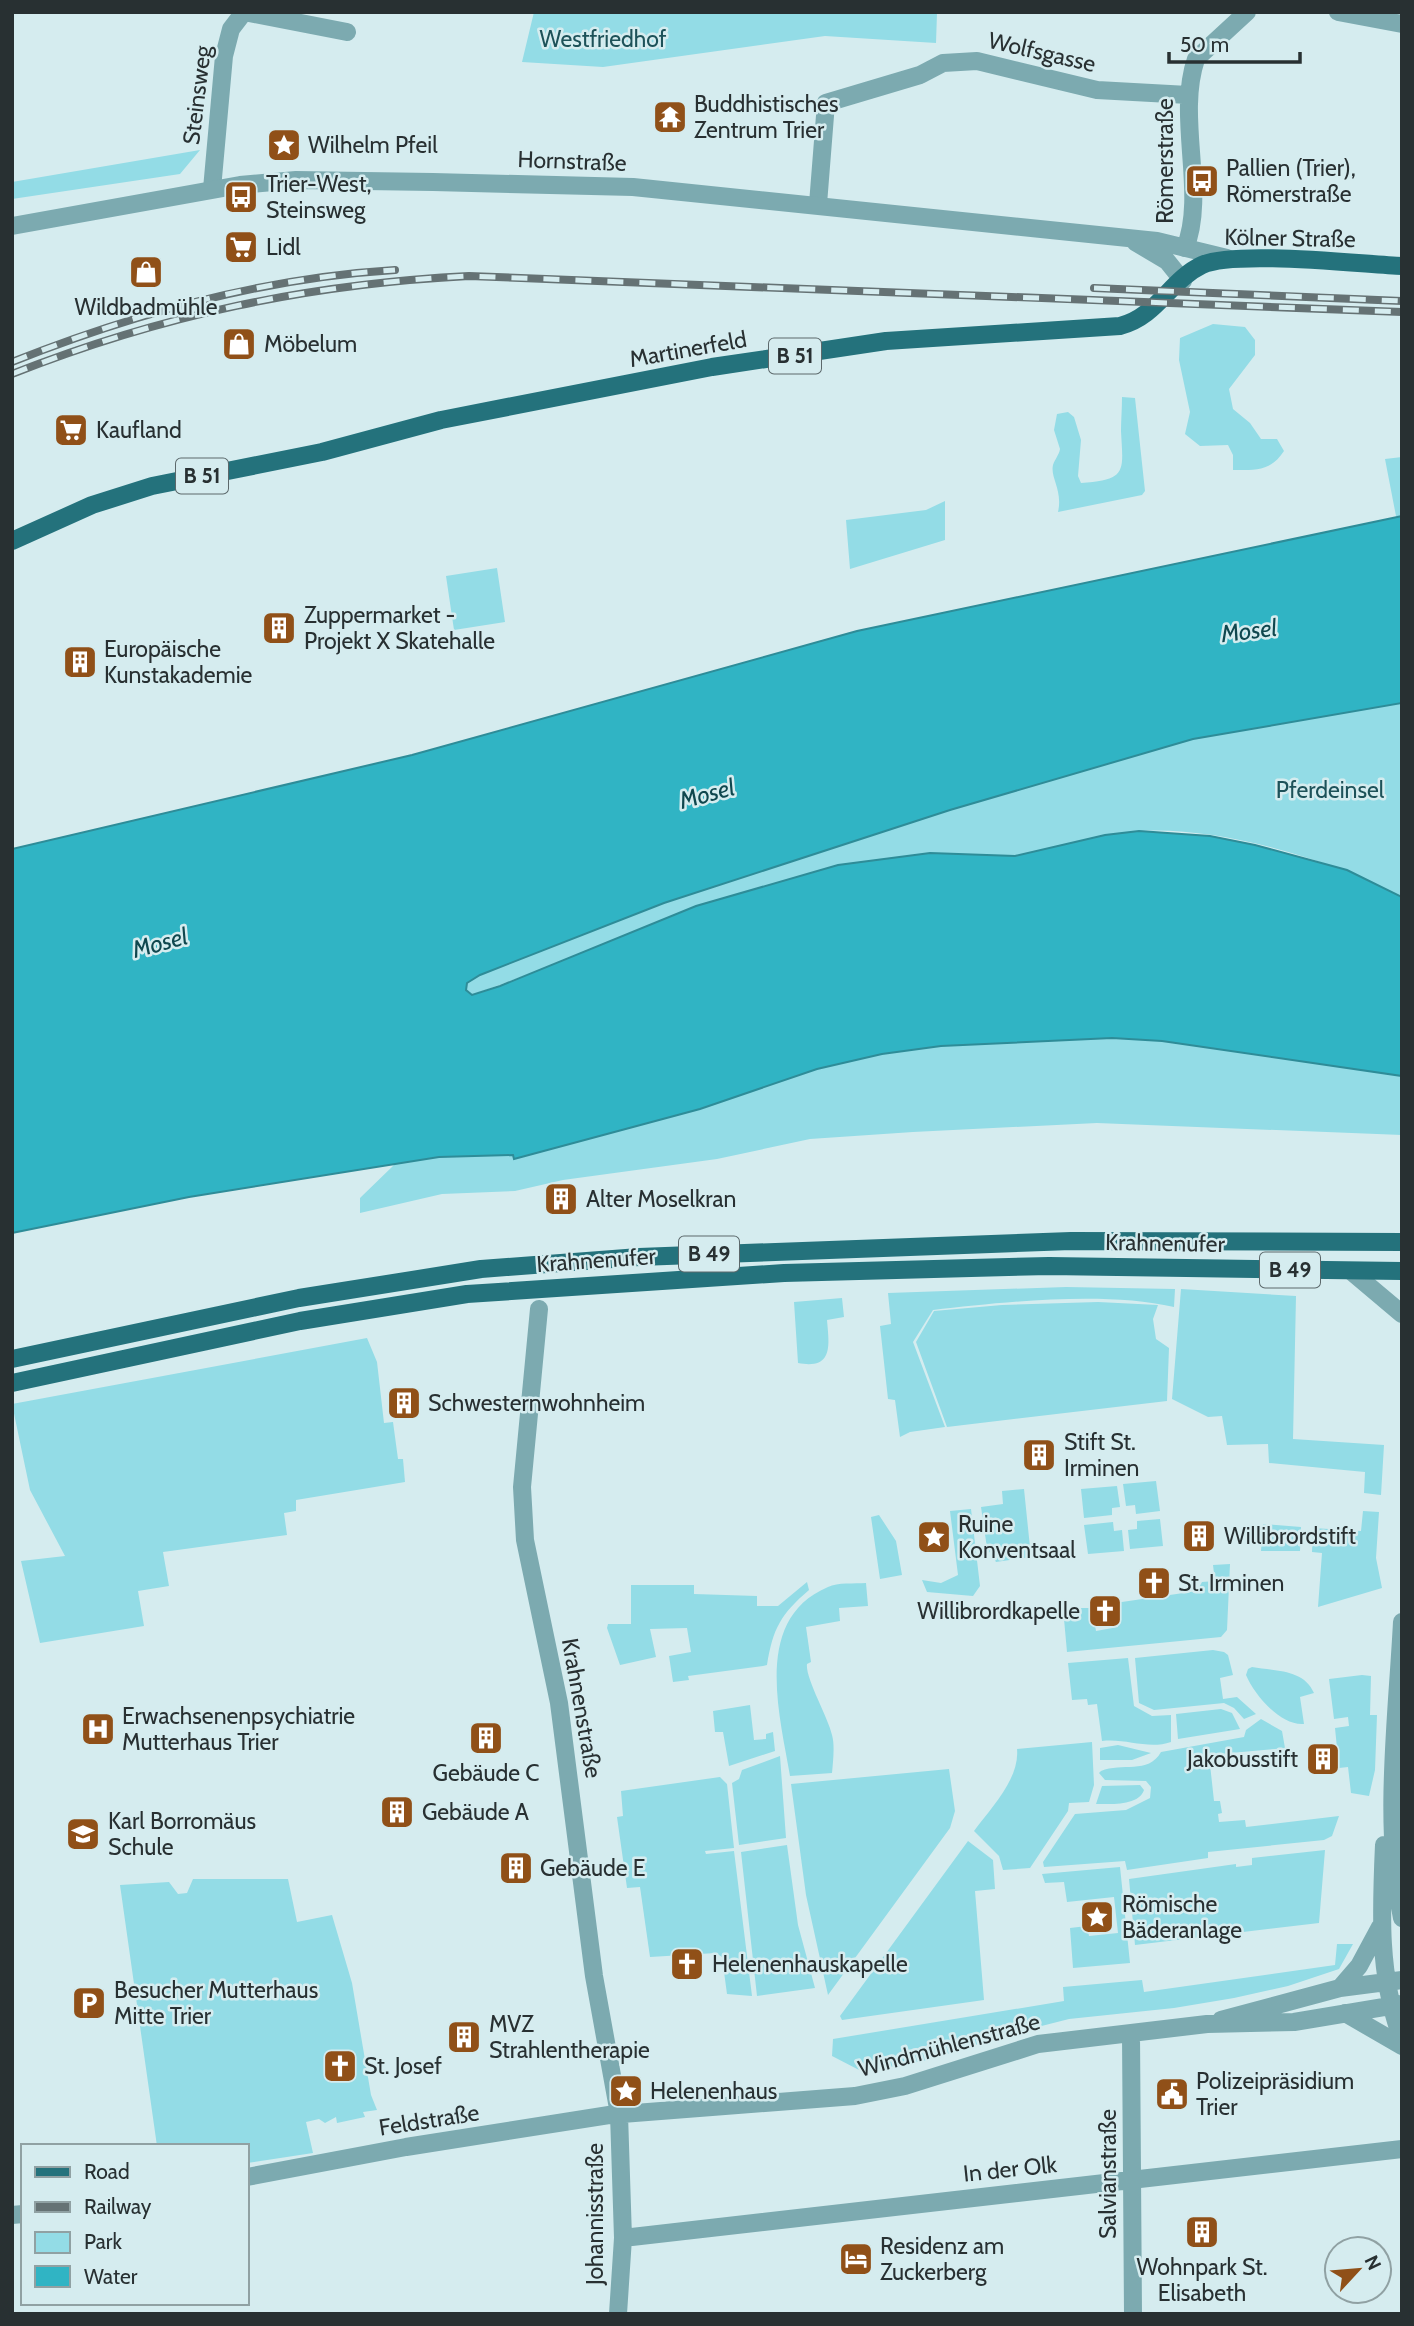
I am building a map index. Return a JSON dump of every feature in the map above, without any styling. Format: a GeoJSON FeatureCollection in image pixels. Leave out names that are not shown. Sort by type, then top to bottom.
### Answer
{"type":"FeatureCollection","features":[{"type":"Feature","properties":{"kind":"main road","name":"Kölner Straße"},"geometry":{"type":"LineString","coordinates":[[1183,281],[1201,266],[1227,258],[1402,266]]}},
{"type":"Feature","properties":{"kind":"main road","name":"Martinerfeld"},"geometry":{"type":"LineString","coordinates":[[12,541],[128,492],[322,452],[398,432],[712,367],[886,341],[1120,326],[1142,318],[1183,281]]}},
{"type":"Feature","properties":{"kind":"main road","name":"Krahnenufer"},"geometry":{"type":"LineString","coordinates":[[12,1359],[299,1298],[481,1269],[639,1257],[1058,1241],[1402,1241]]}},
{"type":"Feature","properties":{"kind":"main road","name":"Krahnenufer"},"geometry":{"type":"LineString","coordinates":[[12,1383],[300,1321],[467,1294],[628,1281],[1049,1266],[1402,1271]]}},
{"type":"Feature","properties":{"kind":"street"},"geometry":{"type":"LineString","coordinates":[[244,12],[347,32]]}},
{"type":"Feature","properties":{"kind":"street","name":"Steinsweg"},"geometry":{"type":"LineString","coordinates":[[212,189],[224,55],[231,29],[244,12]]}},
{"type":"Feature","properties":{"kind":"street","name":"Römerstraße"},"geometry":{"type":"LineString","coordinates":[[1185,248],[1190,236],[1192,180],[1188,95],[1196,59],[1247,12]]}},
{"type":"Feature","properties":{"kind":"street"},"geometry":{"type":"LineString","coordinates":[[1338,12],[1402,24]]}},
{"type":"Feature","properties":{"kind":"street","name":"Wolfsgasse"},"geometry":{"type":"LineString","coordinates":[[818,204],[826,103],[919,75],[943,64],[977,61],[1097,90],[1188,95]]}},
{"type":"Feature","properties":{"kind":"street","name":"Hornstraße"},"geometry":{"type":"LineString","coordinates":[[12,226],[87,215],[212,189],[296,180],[607,186],[818,204],[1157,241],[1227,258]]}},
{"type":"Feature","properties":{"kind":"street","name":"Hornstraße"},"geometry":{"type":"LineString","coordinates":[[1132,240],[1167,261],[1183,281]]}},
{"type":"Feature","properties":{"kind":"street"},"geometry":{"type":"LineString","coordinates":[[1167,261],[1180,257],[1185,248]]}},
{"type":"Feature","properties":{"kind":"street"},"geometry":{"type":"LineString","coordinates":[[1350,1271],[1402,1314]]}},
{"type":"Feature","properties":{"kind":"street","name":"Krahnenstraße"},"geometry":{"type":"LineString","coordinates":[[539,1309],[522,1487],[525,1541],[559,1703],[572,1787],[594,1976],[619,2114]]}},
{"type":"Feature","properties":{"kind":"street"},"geometry":{"type":"LineString","coordinates":[[1402,1622],[1394,1783],[1395,1874],[1402,1918]]}},
{"type":"Feature","properties":{"kind":"street"},"geometry":{"type":"LineString","coordinates":[[1394,1783],[1385,1823],[1380,1927],[1395,1981],[1402,2039]]}},
{"type":"Feature","properties":{"kind":"street"},"geometry":{"type":"LineString","coordinates":[[1340,1988],[1359,1966],[1380,1927]]}},
{"type":"Feature","properties":{"kind":"street","name":"Windmühlenstraße"},"geometry":{"type":"LineString","coordinates":[[619,2114],[855,2095],[905,2087],[1020,2048],[1207,2024],[1340,1988],[1395,1981]]}},
{"type":"Feature","properties":{"kind":"street","name":"Windmühlenstraße"},"geometry":{"type":"LineString","coordinates":[[1207,2024],[1282,2023],[1397,2005]]}},
{"type":"Feature","properties":{"kind":"street"},"geometry":{"type":"LineString","coordinates":[[1345,2013],[1402,2046]]}},
{"type":"Feature","properties":{"kind":"street","name":"Salvianstraße"},"geometry":{"type":"LineString","coordinates":[[1131,2035],[1133,2314]]}},
{"type":"Feature","properties":{"kind":"street","name":"Feldstraße"},"geometry":{"type":"LineString","coordinates":[[248,2177],[406,2147],[619,2114]]}},
{"type":"Feature","properties":{"kind":"street","name":"Johannisstraße"},"geometry":{"type":"LineString","coordinates":[[618,2314],[623,2238],[619,2114]]}},
{"type":"Feature","properties":{"kind":"street","name":"In der Olk"},"geometry":{"type":"LineString","coordinates":[[623,2238],[1402,2149]]}},
{"type":"Feature","properties":{"kind":"green space","name":"Westfriedhof"},"geometry":{"type":"Polygon","coordinates":[[[534,12],[948,12],[937,13],[936,43],[825,36],[603,67],[522,62],[534,12]]]}},
{"type":"Feature","properties":{"kind":"green space"},"geometry":{"type":"Polygon","coordinates":[[[200,150],[180,174],[12,199],[12,182],[200,150]]]}},
{"type":"Feature","properties":{"kind":"green space"},"geometry":{"type":"Polygon","coordinates":[[[1213,324],[1245,327],[1255,340],[1255,355],[1229,389],[1233,409],[1250,423],[1261,439],[1277,439],[1284,451],[1268,466],[1233,470],[1233,455],[1228,445],[1200,446],[1185,434],[1190,412],[1179,360],[1180,338],[1213,324]]]}},
{"type":"Feature","properties":{"kind":"green space"},"geometry":{"type":"Polygon","coordinates":[[[1122,397],[1135,398],[1145,491],[1142,495],[1058,512],[1059,497],[1053,470],[1060,449],[1054,430],[1057,414],[1068,412],[1074,417],[1081,440],[1078,476],[1081,483],[1096,482],[1115,476],[1122,464],[1122,397]]]}},
{"type":"Feature","properties":{"kind":"green space"},"geometry":{"type":"Polygon","coordinates":[[[1402,457],[1402,516],[1396,516],[1385,459],[1402,457]]]}},
{"type":"Feature","properties":{"kind":"green space"},"geometry":{"type":"Polygon","coordinates":[[[945,501],[945,540],[850,569],[846,520],[926,510],[945,501]]]}},
{"type":"Feature","properties":{"kind":"green space"},"geometry":{"type":"Polygon","coordinates":[[[497,568],[505,622],[454,630],[446,576],[497,568]]]}},
{"type":"Feature","properties":{"kind":"green space","name":"Pferdeinsel"},"geometry":{"type":"Polygon","coordinates":[[[1402,703],[1402,897],[1343,870],[1275,848],[1205,834],[1171,831],[1124,832],[1015,856],[903,856],[588,952],[472,995],[466,990],[467,983],[480,975],[664,903],[950,810],[1193,739],[1402,703]]]}},
{"type":"Feature","properties":{"kind":"green space"},"geometry":{"type":"Polygon","coordinates":[[[1112,1038],[1162,1041],[1402,1076],[1402,1135],[1097,1123],[810,1139],[717,1159],[563,1180],[515,1191],[442,1194],[360,1213],[360,1198],[395,1164],[439,1157],[513,1155],[514,1158],[700,1109],[817,1069],[882,1054],[941,1046],[1112,1038]]]}},
{"type":"Feature","properties":{"kind":"green space"},"geometry":{"type":"Polygon","coordinates":[[[1066,1287],[1175,1289],[1174,1307],[1146,1302],[1086,1299],[1022,1301],[933,1310],[913,1342],[945,1427],[910,1432],[900,1437],[895,1400],[888,1399],[880,1326],[891,1324],[888,1293],[1066,1287]]]}},
{"type":"Feature","properties":{"kind":"green space"},"geometry":{"type":"Polygon","coordinates":[[[1181,1289],[1296,1296],[1293,1439],[1384,1445],[1381,1495],[1364,1493],[1365,1472],[1269,1463],[1268,1444],[1227,1445],[1222,1416],[1208,1417],[1172,1399],[1181,1289]]]}},
{"type":"Feature","properties":{"kind":"green space"},"geometry":{"type":"Polygon","coordinates":[[[842,1298],[844,1317],[827,1320],[828,1346],[824,1359],[818,1363],[798,1363],[794,1302],[842,1298]]]}},
{"type":"Feature","properties":{"kind":"green space"},"geometry":{"type":"Polygon","coordinates":[[[1098,1302],[1158,1305],[1153,1319],[1156,1339],[1169,1348],[1167,1401],[947,1427],[916,1342],[934,1311],[1002,1305],[1098,1302]]]}},
{"type":"Feature","properties":{"kind":"green space"},"geometry":{"type":"Polygon","coordinates":[[[367,1338],[377,1362],[384,1423],[393,1422],[398,1459],[403,1459],[405,1482],[296,1500],[296,1511],[284,1513],[287,1535],[163,1552],[169,1586],[138,1591],[144,1626],[40,1643],[21,1561],[65,1556],[30,1490],[12,1404],[367,1338]]]}},
{"type":"Feature","properties":{"kind":"green space"},"geometry":{"type":"Polygon","coordinates":[[[1156,1481],[1160,1511],[1136,1514],[1135,1505],[1126,1506],[1123,1484],[1156,1481]]]}},
{"type":"Feature","properties":{"kind":"green space"},"geometry":{"type":"Polygon","coordinates":[[[1117,1486],[1120,1507],[1112,1508],[1112,1515],[1084,1518],[1081,1489],[1117,1486]]]}},
{"type":"Feature","properties":{"kind":"green space"},"geometry":{"type":"Polygon","coordinates":[[[1024,1489],[1031,1557],[996,1562],[987,1548],[981,1507],[1003,1504],[1002,1491],[1024,1489]]]}},
{"type":"Feature","properties":{"kind":"green space"},"geometry":{"type":"Polygon","coordinates":[[[971,1509],[980,1586],[973,1596],[927,1592],[922,1580],[941,1583],[958,1575],[950,1511],[971,1509]]]}},
{"type":"Feature","properties":{"kind":"green space"},"geometry":{"type":"Polygon","coordinates":[[[1363,1511],[1379,1512],[1376,1558],[1382,1588],[1318,1607],[1322,1553],[1312,1552],[1313,1528],[1361,1531],[1363,1511]]]}},
{"type":"Feature","properties":{"kind":"green space"},"geometry":{"type":"Polygon","coordinates":[[[879,1515],[896,1541],[902,1575],[880,1579],[871,1517],[879,1515]]]}},
{"type":"Feature","properties":{"kind":"green space"},"geometry":{"type":"Polygon","coordinates":[[[1160,1519],[1163,1546],[1130,1549],[1128,1530],[1137,1529],[1137,1521],[1160,1519]]]}},
{"type":"Feature","properties":{"kind":"green space"},"geometry":{"type":"Polygon","coordinates":[[[1113,1522],[1114,1531],[1122,1530],[1124,1551],[1088,1554],[1084,1525],[1113,1522]]]}},
{"type":"Feature","properties":{"kind":"green space"},"geometry":{"type":"Polygon","coordinates":[[[1263,1524],[1301,1527],[1300,1551],[1261,1551],[1263,1524]]]}},
{"type":"Feature","properties":{"kind":"green space"},"geometry":{"type":"Polygon","coordinates":[[[1230,1564],[1227,1630],[1221,1637],[1067,1652],[1063,1608],[1092,1608],[1096,1631],[1118,1627],[1115,1603],[1197,1591],[1202,1582],[1215,1581],[1213,1565],[1230,1564]]]}},
{"type":"Feature","properties":{"kind":"green space"},"geometry":{"type":"Polygon","coordinates":[[[807,1582],[809,1590],[791,1607],[780,1623],[772,1641],[767,1665],[763,1666],[688,1676],[689,1680],[673,1682],[669,1656],[691,1652],[687,1628],[650,1629],[656,1657],[620,1665],[607,1628],[608,1624],[631,1624],[631,1585],[694,1585],[694,1594],[757,1596],[757,1606],[778,1606],[807,1582]]]}},
{"type":"Feature","properties":{"kind":"green space"},"geometry":{"type":"Polygon","coordinates":[[[866,1583],[868,1606],[839,1608],[840,1621],[806,1627],[811,1662],[807,1664],[807,1670],[833,1739],[832,1773],[790,1776],[781,1725],[777,1671],[780,1645],[789,1621],[804,1602],[832,1585],[866,1583]]]}},
{"type":"Feature","properties":{"kind":"green space"},"geometry":{"type":"Polygon","coordinates":[[[1213,1650],[1228,1655],[1233,1675],[1220,1678],[1223,1699],[1237,1697],[1256,1714],[1244,1719],[1234,1708],[1224,1703],[1154,1710],[1139,1703],[1135,1658],[1213,1650]]]}},
{"type":"Feature","properties":{"kind":"green space"},"geometry":{"type":"Polygon","coordinates":[[[1128,1658],[1134,1706],[1152,1716],[1171,1715],[1171,1742],[1154,1745],[1102,1741],[1097,1704],[1088,1705],[1087,1699],[1072,1700],[1068,1663],[1128,1658]]]}},
{"type":"Feature","properties":{"kind":"green space"},"geometry":{"type":"Polygon","coordinates":[[[1252,1667],[1288,1672],[1309,1685],[1314,1693],[1300,1697],[1304,1724],[1286,1720],[1269,1707],[1246,1675],[1252,1667]]]}},
{"type":"Feature","properties":{"kind":"green space"},"geometry":{"type":"Polygon","coordinates":[[[1371,1676],[1370,1715],[1377,1715],[1375,1770],[1369,1796],[1351,1793],[1348,1767],[1339,1768],[1335,1728],[1349,1726],[1348,1717],[1334,1719],[1329,1679],[1371,1676]]]}},
{"type":"Feature","properties":{"kind":"green space"},"geometry":{"type":"Polygon","coordinates":[[[750,1705],[754,1740],[766,1739],[766,1734],[773,1732],[775,1751],[729,1766],[723,1732],[715,1732],[713,1711],[750,1705]]]}},
{"type":"Feature","properties":{"kind":"green space"},"geometry":{"type":"Polygon","coordinates":[[[1221,1709],[1232,1713],[1240,1729],[1178,1739],[1176,1714],[1221,1709]]]}},
{"type":"Feature","properties":{"kind":"green space"},"geometry":{"type":"Polygon","coordinates":[[[1261,1719],[1282,1731],[1285,1748],[1209,1755],[1214,1801],[1220,1801],[1222,1813],[1218,1814],[1219,1822],[1245,1820],[1246,1827],[1339,1816],[1332,1836],[1324,1840],[1208,1852],[1208,1858],[1127,1870],[1125,1861],[1044,1867],[1043,1862],[1075,1814],[1126,1810],[1150,1798],[1151,1787],[1146,1781],[1105,1780],[1099,1773],[1101,1771],[1142,1766],[1156,1759],[1161,1752],[1244,1737],[1246,1730],[1261,1719]]]}},
{"type":"Feature","properties":{"kind":"green space"},"geometry":{"type":"Polygon","coordinates":[[[1092,1742],[1094,1785],[1089,1802],[1069,1803],[1068,1811],[1030,1868],[1003,1870],[999,1856],[974,1831],[1009,1782],[1017,1760],[1017,1749],[1092,1742]]]}},
{"type":"Feature","properties":{"kind":"green space"},"geometry":{"type":"Polygon","coordinates":[[[1118,1745],[1151,1753],[1132,1760],[1100,1760],[1100,1748],[1118,1745]]]}},
{"type":"Feature","properties":{"kind":"green space"},"geometry":{"type":"Polygon","coordinates":[[[780,1756],[786,1838],[739,1845],[732,1783],[739,1779],[742,1770],[780,1756]]]}},
{"type":"Feature","properties":{"kind":"green space"},"geometry":{"type":"Polygon","coordinates":[[[949,1769],[955,1811],[950,1828],[828,1995],[806,1895],[791,1784],[949,1769]]]}},
{"type":"Feature","properties":{"kind":"green space"},"geometry":{"type":"Polygon","coordinates":[[[720,1777],[727,1784],[734,1848],[705,1851],[706,1854],[734,1851],[752,1996],[727,1994],[722,1957],[716,1953],[650,1957],[640,1887],[627,1888],[617,1817],[623,1816],[621,1791],[720,1777]]]}},
{"type":"Feature","properties":{"kind":"green space"},"geometry":{"type":"Polygon","coordinates":[[[1140,1785],[1144,1790],[1136,1799],[1123,1803],[1096,1804],[1102,1786],[1140,1785]]]}},
{"type":"Feature","properties":{"kind":"green space"},"geometry":{"type":"Polygon","coordinates":[[[968,1841],[993,1860],[995,1889],[975,1891],[984,2000],[842,2020],[840,2016],[968,1841]]]}},
{"type":"Feature","properties":{"kind":"green space"},"geometry":{"type":"Polygon","coordinates":[[[787,1845],[798,1925],[815,1988],[757,1996],[741,1852],[787,1845]]]}},
{"type":"Feature","properties":{"kind":"green space"},"geometry":{"type":"Polygon","coordinates":[[[1325,1850],[1319,1923],[1135,1945],[1129,1879],[1236,1864],[1236,1867],[1252,1865],[1252,1858],[1325,1850]]]}},
{"type":"Feature","properties":{"kind":"green space"},"geometry":{"type":"Polygon","coordinates":[[[1120,1867],[1130,1963],[1073,1968],[1070,1928],[1087,1926],[1089,1936],[1118,1933],[1114,1897],[1067,1902],[1064,1882],[1045,1883],[1042,1874],[1120,1867]]]}},
{"type":"Feature","properties":{"kind":"green space"},"geometry":{"type":"Polygon","coordinates":[[[193,1879],[288,1879],[297,1922],[332,1915],[352,1983],[371,2095],[377,2110],[363,2112],[365,2117],[337,2123],[336,2117],[325,2123],[319,2119],[306,2122],[313,2153],[248,2163],[248,2144],[157,2144],[120,1885],[169,1882],[178,1894],[187,1893],[193,1879]]]}},
{"type":"Feature","properties":{"kind":"green space"},"geometry":{"type":"Polygon","coordinates":[[[1337,1944],[1353,1944],[1339,1969],[1288,1986],[1234,1998],[1174,2008],[1069,2019],[928,2060],[863,2072],[832,2056],[833,2039],[1064,2001],[1063,1987],[1142,1980],[1144,1992],[1335,1965],[1337,1944]]]}},
{"type":"Feature","properties":{"kind":"water","name":"Mosel"},"geometry":{"type":"Polygon","coordinates":[[[1402,516],[1402,703],[1193,739],[950,810],[664,903],[480,975],[467,983],[466,990],[472,995],[500,986],[696,906],[838,865],[930,853],[1015,856],[1105,835],[1139,831],[1210,836],[1255,845],[1347,870],[1402,897],[1402,1076],[1162,1041],[1112,1038],[941,1046],[882,1054],[817,1069],[700,1109],[514,1159],[513,1155],[439,1157],[189,1197],[12,1233],[12,849],[412,755],[857,631],[1402,516]]]}},
{"type":"Feature","properties":{"kind":"railway"},"geometry":{"type":"LineString","coordinates":[[12,362],[105,328],[200,301],[296,281],[395,270]]}},
{"type":"Feature","properties":{"kind":"railway"},"geometry":{"type":"LineString","coordinates":[[12,374],[124,335],[236,306],[351,286],[469,276],[1402,312]]}},
{"type":"Feature","properties":{"kind":"railway"},"geometry":{"type":"LineString","coordinates":[[1094,288],[1402,301]]}},
{"type":"Feature","properties":{"kind":"place","name":"Buddhistisches Zentrum Trier"},"geometry":{"type":"Point","coordinates":[670,117]}},
{"type":"Feature","properties":{"kind":"place","name":"Wilhelm Pfeil"},"geometry":{"type":"Point","coordinates":[284,145]}},
{"type":"Feature","properties":{"kind":"place","name":"Pallien (Trier), Römerstraße"},"geometry":{"type":"Point","coordinates":[1202,181]}},
{"type":"Feature","properties":{"kind":"place","name":"Trier-West, Steinsweg"},"geometry":{"type":"Point","coordinates":[241,197]}},
{"type":"Feature","properties":{"kind":"place","name":"Lidl"},"geometry":{"type":"Point","coordinates":[241,247]}},
{"type":"Feature","properties":{"kind":"place","name":"Wildbadmühle"},"geometry":{"type":"Point","coordinates":[146,272]}},
{"type":"Feature","properties":{"kind":"place","name":"Möbelum"},"geometry":{"type":"Point","coordinates":[239,344]}},
{"type":"Feature","properties":{"kind":"place","name":"Kaufland"},"geometry":{"type":"Point","coordinates":[71,430]}},
{"type":"Feature","properties":{"kind":"place","name":"Zuppermarket - Projekt X Skatehalle"},"geometry":{"type":"Point","coordinates":[279,628]}},
{"type":"Feature","properties":{"kind":"place","name":"Europäische Kunstakademie"},"geometry":{"type":"Point","coordinates":[80,662]}},
{"type":"Feature","properties":{"kind":"place","name":"Alter Moselkran"},"geometry":{"type":"Point","coordinates":[561,1199]}},
{"type":"Feature","properties":{"kind":"place","name":"Schwesternwohnheim"},"geometry":{"type":"Point","coordinates":[404,1403]}},
{"type":"Feature","properties":{"kind":"place","name":"Stift St. Irminen"},"geometry":{"type":"Point","coordinates":[1039,1455]}},
{"type":"Feature","properties":{"kind":"place","name":"Willibrordstift"},"geometry":{"type":"Point","coordinates":[1199,1536]}},
{"type":"Feature","properties":{"kind":"place","name":"Ruine Konventsaal"},"geometry":{"type":"Point","coordinates":[934,1537]}},
{"type":"Feature","properties":{"kind":"place","name":"St. Irminen"},"geometry":{"type":"Point","coordinates":[1154,1583]}},
{"type":"Feature","properties":{"kind":"place","name":"Willibrordkapelle"},"geometry":{"type":"Point","coordinates":[1105,1611]}},
{"type":"Feature","properties":{"kind":"place","name":"Erwachsenenpsychiatrie Mutterhaus Trier"},"geometry":{"type":"Point","coordinates":[98,1729]}},
{"type":"Feature","properties":{"kind":"place","name":"Gebäude C"},"geometry":{"type":"Point","coordinates":[486,1738]}},
{"type":"Feature","properties":{"kind":"place","name":"Jakobusstift"},"geometry":{"type":"Point","coordinates":[1323,1759]}},
{"type":"Feature","properties":{"kind":"place","name":"Gebäude A"},"geometry":{"type":"Point","coordinates":[397,1812]}},
{"type":"Feature","properties":{"kind":"place","name":"Karl Borromäus Schule"},"geometry":{"type":"Point","coordinates":[83,1834]}},
{"type":"Feature","properties":{"kind":"place","name":"Gebäude E"},"geometry":{"type":"Point","coordinates":[516,1868]}},
{"type":"Feature","properties":{"kind":"place","name":"Römische Bäderanlage"},"geometry":{"type":"Point","coordinates":[1097,1917]}},
{"type":"Feature","properties":{"kind":"place","name":"Helenenhauskapelle"},"geometry":{"type":"Point","coordinates":[687,1964]}},
{"type":"Feature","properties":{"kind":"place","name":"Besucher Mutterhaus Mitte Trier"},"geometry":{"type":"Point","coordinates":[89,2003]}},
{"type":"Feature","properties":{"kind":"place","name":"MVZ Strahlentherapie"},"geometry":{"type":"Point","coordinates":[464,2037]}},
{"type":"Feature","properties":{"kind":"place","name":"St. Josef"},"geometry":{"type":"Point","coordinates":[340,2066]}},
{"type":"Feature","properties":{"kind":"place","name":"Helenenhaus"},"geometry":{"type":"Point","coordinates":[626,2091]}},
{"type":"Feature","properties":{"kind":"place","name":"Polizeipräsidium Trier"},"geometry":{"type":"Point","coordinates":[1172,2094]}},
{"type":"Feature","properties":{"kind":"place","name":"Wohnpark St. Elisabeth"},"geometry":{"type":"Point","coordinates":[1202,2232]}},
{"type":"Feature","properties":{"kind":"place","name":"Residenz am Zuckerberg"},"geometry":{"type":"Point","coordinates":[856,2259]}}]}
